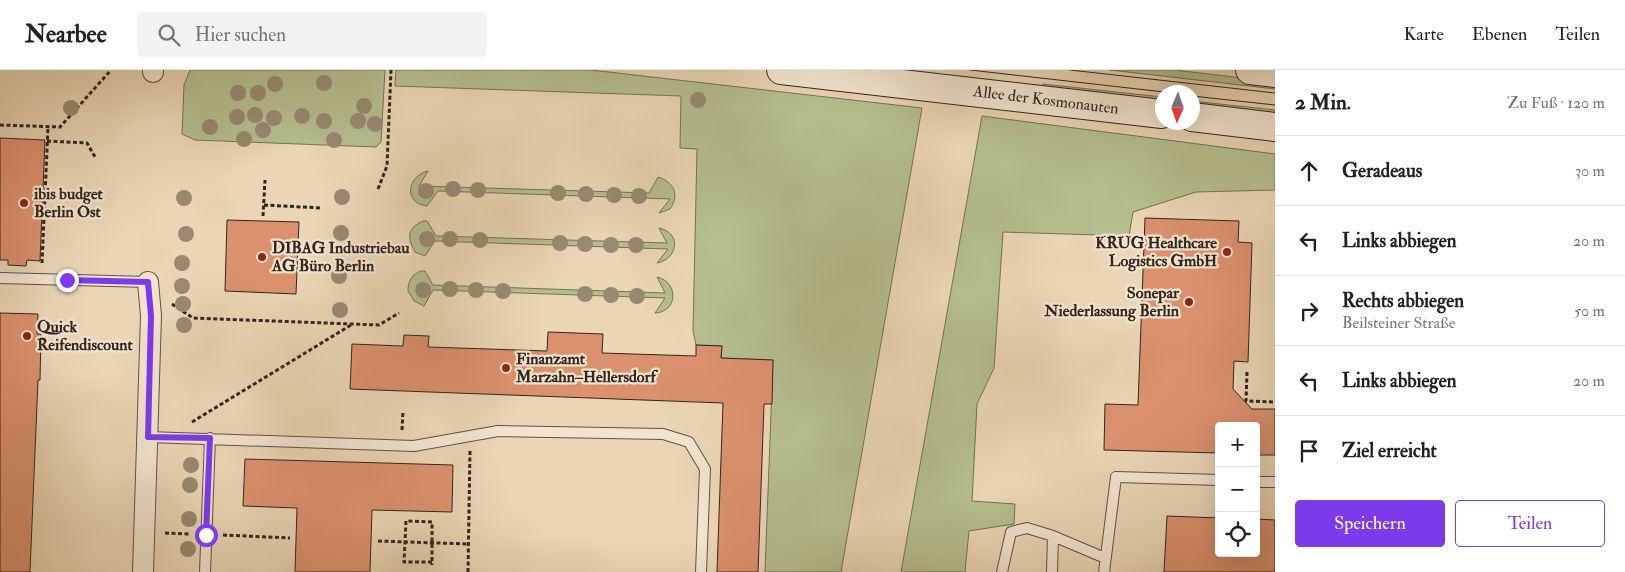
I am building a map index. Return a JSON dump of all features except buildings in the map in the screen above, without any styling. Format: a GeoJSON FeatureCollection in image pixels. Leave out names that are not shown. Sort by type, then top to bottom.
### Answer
{"type":"FeatureCollection","features":[{"type":"Feature","properties":{"kind":"main road","name":"Allee der Kosmonauten"},"geometry":{"type":"LineString","coordinates":[[781,70],[1155,113]]}},
{"type":"Feature","properties":{"kind":"main road"},"geometry":{"type":"LineString","coordinates":[[1250,70],[1275,73]]}},
{"type":"Feature","properties":{"kind":"main road"},"geometry":{"type":"LineString","coordinates":[[1200,118],[1275,127]]}},
{"type":"Feature","properties":{"kind":"street"},"geometry":{"type":"LineString","coordinates":[[143,572],[151,316],[148,282]]}},
{"type":"Feature","properties":{"kind":"lane"},"geometry":{"type":"LineString","coordinates":[[0,278],[148,282]]}},
{"type":"Feature","properties":{"kind":"lane"},"geometry":{"type":"LineString","coordinates":[[148,437],[414,446],[498,431],[662,434],[689,442],[705,469],[701,572]]}},
{"type":"Feature","properties":{"kind":"lane"},"geometry":{"type":"LineString","coordinates":[[204,572],[210,438]]}},
{"type":"Feature","properties":{"kind":"lane"},"geometry":{"type":"LineString","coordinates":[[1104,572],[1116,476],[1215,480]]}},
{"type":"Feature","properties":{"kind":"lane"},"geometry":{"type":"LineString","coordinates":[[1260,482],[1275,482]]}},
{"type":"Feature","properties":{"kind":"lane"},"geometry":{"type":"LineString","coordinates":[[1002,572],[1011,532],[1027,528],[1053,536],[1105,558]]}},
{"type":"Feature","properties":{"kind":"lane"},"geometry":{"type":"LineString","coordinates":[[1052,572],[1053,536]]}},
{"type":"Feature","properties":{"kind":"path"},"geometry":{"type":"LineString","coordinates":[[0,125],[60,127],[111,70]]}},
{"type":"Feature","properties":{"kind":"path"},"geometry":{"type":"LineString","coordinates":[[378,189],[387,166],[391,70]]}},
{"type":"Feature","properties":{"kind":"path"},"geometry":{"type":"LineString","coordinates":[[42,262],[48,127]]}},
{"type":"Feature","properties":{"kind":"path"},"geometry":{"type":"LineString","coordinates":[[47,141],[87,143],[95,157]]}},
{"type":"Feature","properties":{"kind":"path"},"geometry":{"type":"LineString","coordinates":[[263,216],[265,180]]}},
{"type":"Feature","properties":{"kind":"path"},"geometry":{"type":"LineString","coordinates":[[264,205],[322,208]]}},
{"type":"Feature","properties":{"kind":"path"},"geometry":{"type":"LineString","coordinates":[[172,304],[193,318],[351,325],[378,325],[399,313]]}},
{"type":"Feature","properties":{"kind":"path"},"geometry":{"type":"LineString","coordinates":[[186,426],[351,325]]}},
{"type":"Feature","properties":{"kind":"path"},"geometry":{"type":"LineString","coordinates":[[1247,372],[1246,401],[1275,402]]}},
{"type":"Feature","properties":{"kind":"path"},"geometry":{"type":"LineString","coordinates":[[468,572],[470,436]]}},
{"type":"Feature","properties":{"kind":"path"},"geometry":{"type":"LineString","coordinates":[[406,521],[432,522],[432,564],[404,562],[405,541],[406,521]]}},
{"type":"Feature","properties":{"kind":"path"},"geometry":{"type":"LineString","coordinates":[[165,532],[290,538]]}},
{"type":"Feature","properties":{"kind":"path"},"geometry":{"type":"LineString","coordinates":[[378,541],[469,544]]}},
{"type":"Feature","properties":{"kind":"green space"},"geometry":{"type":"Polygon","coordinates":[[[190,70],[385,70],[381,142],[376,147],[195,140],[182,134],[184,85],[190,70]]]}},
{"type":"Feature","properties":{"kind":"green space"},"geometry":{"type":"Polygon","coordinates":[[[396,70],[591,70],[922,108],[841,572],[765,572],[773,360],[721,358],[722,346],[696,345],[693,331],[697,149],[680,148],[681,96],[395,86],[396,70]]]}},
{"type":"Feature","properties":{"kind":"green space"},"geometry":{"type":"Polygon","coordinates":[[[1110,70],[1175,70],[1275,82],[1275,89],[1110,70]]]}},
{"type":"Feature","properties":{"kind":"green space"},"geometry":{"type":"Polygon","coordinates":[[[1043,84],[1155,96],[1155,104],[1042,91],[1043,84]]]}},
{"type":"Feature","properties":{"kind":"green space"},"geometry":{"type":"Polygon","coordinates":[[[1200,102],[1275,110],[1275,117],[1200,109],[1200,102]]]}},
{"type":"Feature","properties":{"kind":"green space"},"geometry":{"type":"Polygon","coordinates":[[[982,116],[1275,154],[1275,190],[1196,192],[1133,212],[1129,236],[1003,232],[994,368],[977,404],[972,501],[1015,504],[1014,524],[969,531],[965,572],[901,572],[982,116]]]}},
{"type":"Feature","properties":{"kind":"green space"},"geometry":{"type":"Polygon","coordinates":[[[428,171],[419,186],[649,193],[658,177],[668,182],[674,190],[675,199],[670,209],[659,213],[670,199],[438,191],[427,206],[419,204],[414,200],[411,195],[411,189],[412,183],[416,178],[428,171]]]}},
{"type":"Feature","properties":{"kind":"green space"},"geometry":{"type":"Polygon","coordinates":[[[423,221],[427,221],[436,236],[667,243],[659,228],[671,235],[674,240],[674,246],[669,257],[657,263],[668,249],[435,241],[425,256],[415,252],[410,238],[411,230],[423,221]]]}},
{"type":"Feature","properties":{"kind":"green space"},"geometry":{"type":"Polygon","coordinates":[[[421,271],[425,271],[433,285],[665,293],[657,277],[669,285],[673,296],[668,308],[655,313],[665,298],[433,290],[424,306],[414,301],[408,291],[411,278],[421,271]]]}},
{"type":"Feature","properties":{"kind":"tram line"},"geometry":{"type":"LineString","coordinates":[[970,70],[1155,91]]}},
{"type":"Feature","properties":{"kind":"tram line"},"geometry":{"type":"LineString","coordinates":[[1070,70],[1275,93]]}},
{"type":"Feature","properties":{"kind":"tram line"},"geometry":{"type":"LineString","coordinates":[[1200,97],[1275,105]]}},
{"type":"Feature","properties":{"kind":"place","name":"ibis budget Berlin Ost"},"geometry":{"type":"Point","coordinates":[24,203]}},
{"type":"Feature","properties":{"kind":"place","name":"KRUG Healthcare Logistics GmbH"},"geometry":{"type":"Point","coordinates":[1227,252]}},
{"type":"Feature","properties":{"kind":"place","name":"DIBAG Industriebau AG Büro Berlin"},"geometry":{"type":"Point","coordinates":[262,257]}},
{"type":"Feature","properties":{"kind":"place","name":"Sonepar Niederlassung Berlin"},"geometry":{"type":"Point","coordinates":[1189,302]}},
{"type":"Feature","properties":{"kind":"place","name":"Quick Reifendiscount"},"geometry":{"type":"Point","coordinates":[27,336]}},
{"type":"Feature","properties":{"kind":"place","name":"Finanzamt Marzahn–Hellersdorf"},"geometry":{"type":"Point","coordinates":[506,368]}},
{"type":"Feature","properties":{"kind":"route"},"geometry":{"type":"LineString","coordinates":[[67,280],[148,282],[151,316],[148,437],[210,438],[206,535]]}}]}
